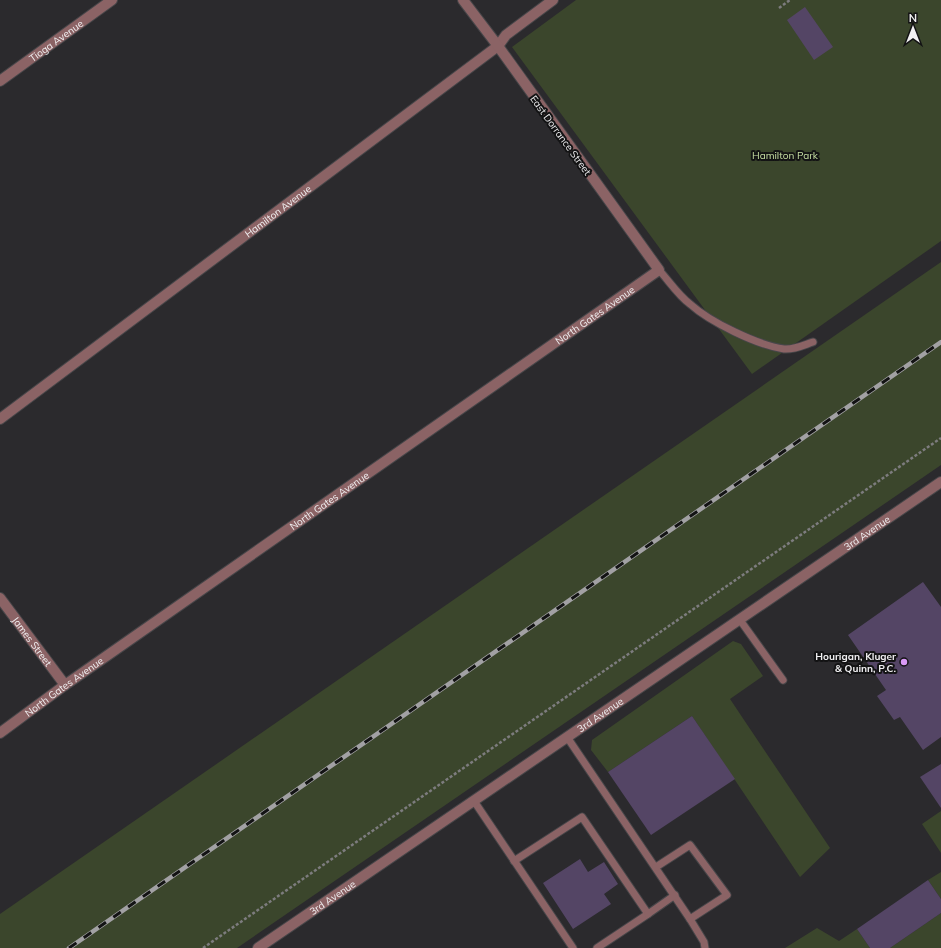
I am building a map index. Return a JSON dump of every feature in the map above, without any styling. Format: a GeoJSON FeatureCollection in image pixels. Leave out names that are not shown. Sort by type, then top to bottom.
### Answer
{"type":"FeatureCollection","features":[{"type":"Feature","properties":{"kind":"street","name":"Tioga Avenue"},"geometry":{"type":"LineString","coordinates":[[0,81],[112,0]]}},
{"type":"Feature","properties":{"kind":"street","name":"East Dorrance Street"},"geometry":{"type":"LineString","coordinates":[[463,0],[498,46],[659,270]]}},
{"type":"Feature","properties":{"kind":"street","name":"Hamilton Avenue"},"geometry":{"type":"LineString","coordinates":[[0,420],[498,46],[506,35],[553,0]]}},
{"type":"Feature","properties":{"kind":"street","name":"North Gates Avenue"},"geometry":{"type":"LineString","coordinates":[[0,733],[65,685],[659,270]]}},
{"type":"Feature","properties":{"kind":"street","name":"3rd Avenue"},"geometry":{"type":"LineString","coordinates":[[258,948],[941,482]]}},
{"type":"Feature","properties":{"kind":"street","name":"James Street"},"geometry":{"type":"LineString","coordinates":[[0,598],[65,685]]}},
{"type":"Feature","properties":{"kind":"lane"},"geometry":{"type":"LineString","coordinates":[[659,270],[689,304],[721,325],[748,338],[784,349],[797,348],[814,342]]}},
{"type":"Feature","properties":{"kind":"lane"},"geometry":{"type":"LineString","coordinates":[[740,620],[783,680]]}},
{"type":"Feature","properties":{"kind":"lane"},"geometry":{"type":"LineString","coordinates":[[567,737],[675,895],[704,942],[705,948]]}},
{"type":"Feature","properties":{"kind":"lane"},"geometry":{"type":"LineString","coordinates":[[474,801],[573,948]]}},
{"type":"Feature","properties":{"kind":"lane"},"geometry":{"type":"LineString","coordinates":[[514,861],[582,817],[648,914]]}},
{"type":"Feature","properties":{"kind":"lane"},"geometry":{"type":"LineString","coordinates":[[656,867],[690,845],[727,895],[690,919]]}},
{"type":"Feature","properties":{"kind":"lane"},"geometry":{"type":"LineString","coordinates":[[597,948],[675,895]]}},
{"type":"Feature","properties":{"kind":"path"},"geometry":{"type":"LineString","coordinates":[[779,8],[790,0]]}},
{"type":"Feature","properties":{"kind":"path"},"geometry":{"type":"LineString","coordinates":[[203,948],[941,438]]}},
{"type":"Feature","properties":{"kind":"green space","name":"Hamilton Park"},"geometry":{"type":"Polygon","coordinates":[[[576,0],[941,0],[941,241],[752,374],[512,47],[576,0]]]}},
{"type":"Feature","properties":{"kind":"green space"},"geometry":{"type":"Polygon","coordinates":[[[941,262],[941,465],[237,948],[0,948],[0,914],[941,262]]]}},
{"type":"Feature","properties":{"kind":"green space"},"geometry":{"type":"Polygon","coordinates":[[[733,641],[741,644],[763,676],[730,699],[830,848],[800,877],[692,716],[608,772],[591,750],[592,740],[733,641]]]}},
{"type":"Feature","properties":{"kind":"green space"},"geometry":{"type":"Polygon","coordinates":[[[941,811],[941,853],[922,824],[941,811]]]}},
{"type":"Feature","properties":{"kind":"green space"},"geometry":{"type":"Polygon","coordinates":[[[941,872],[941,899],[928,880],[941,872]]]}},
{"type":"Feature","properties":{"kind":"green space"},"geometry":{"type":"Polygon","coordinates":[[[941,913],[941,948],[890,948],[941,913]]]}},
{"type":"Feature","properties":{"kind":"green space"},"geometry":{"type":"Polygon","coordinates":[[[817,928],[839,941],[857,929],[870,948],[785,948],[817,928]]]}},
{"type":"Feature","properties":{"kind":"building"},"geometry":{"type":"Polygon","coordinates":[[[805,7],[833,47],[814,60],[787,20],[805,7]]]}},
{"type":"Feature","properties":{"kind":"building","name":"Hourigan, Kluger & Quinn, P.C."},"geometry":{"type":"Polygon","coordinates":[[[923,582],[941,607],[941,737],[923,750],[900,717],[894,720],[877,696],[886,690],[848,635],[923,582]]]}},
{"type":"Feature","properties":{"kind":"building"},"geometry":{"type":"Polygon","coordinates":[[[692,716],[735,779],[651,835],[608,772],[692,716]]]}},
{"type":"Feature","properties":{"kind":"building"},"geometry":{"type":"Polygon","coordinates":[[[941,764],[941,808],[920,777],[941,764]]]}},
{"type":"Feature","properties":{"kind":"building"},"geometry":{"type":"Polygon","coordinates":[[[580,859],[588,872],[604,862],[618,884],[604,894],[611,904],[573,929],[543,883],[580,859]]]}},
{"type":"Feature","properties":{"kind":"building"},"geometry":{"type":"Polygon","coordinates":[[[928,880],[941,899],[941,913],[890,948],[870,948],[857,929],[928,880]]]}},
{"type":"Feature","properties":{"kind":"railway"},"geometry":{"type":"LineString","coordinates":[[69,948],[941,342]]}},
{"type":"Feature","properties":{"kind":"place","name":"Hourigan, Kluger & Quinn, P.C."},"geometry":{"type":"Point","coordinates":[904,662]}}]}
